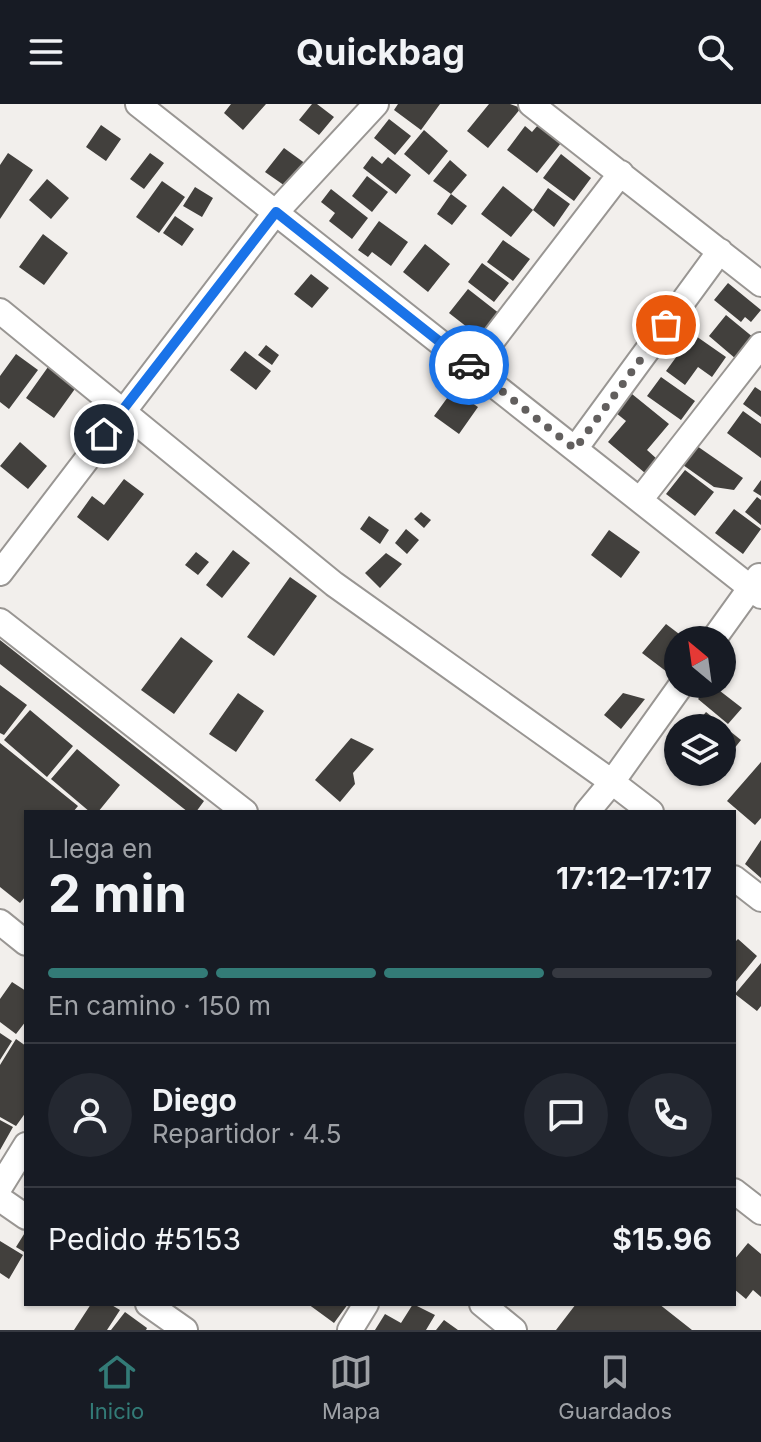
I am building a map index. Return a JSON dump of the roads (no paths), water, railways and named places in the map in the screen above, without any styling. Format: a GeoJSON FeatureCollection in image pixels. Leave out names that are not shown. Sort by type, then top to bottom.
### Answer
{"type":"FeatureCollection","features":[{"type":"Feature","properties":{"kind":"street"},"geometry":{"type":"LineString","coordinates":[[138,104],[640,500],[758,586],[725,626]]}},
{"type":"Feature","properties":{"kind":"street"},"geometry":{"type":"LineString","coordinates":[[0,573],[276,212],[376,104]]}},
{"type":"Feature","properties":{"kind":"street"},"geometry":{"type":"LineString","coordinates":[[531,104],[761,284]]}},
{"type":"Feature","properties":{"kind":"street"},"geometry":{"type":"LineString","coordinates":[[472,367],[621,173]]}},
{"type":"Feature","properties":{"kind":"street"},"geometry":{"type":"LineString","coordinates":[[575,449],[720,251]]}},
{"type":"Feature","properties":{"kind":"street"},"geometry":{"type":"LineString","coordinates":[[0,311],[334,584],[648,810]]}},
{"type":"Feature","properties":{"kind":"street"},"geometry":{"type":"LineString","coordinates":[[640,500],[761,345]]}},
{"type":"Feature","properties":{"kind":"street"},"geometry":{"type":"LineString","coordinates":[[0,621],[242,810]]}},
{"type":"Feature","properties":{"kind":"street"},"geometry":{"type":"LineString","coordinates":[[589,810],[672,698]]}},
{"type":"Feature","properties":{"kind":"street"},"geometry":{"type":"LineString","coordinates":[[736,880],[761,899]]}},
{"type":"Feature","properties":{"kind":"street"},"geometry":{"type":"LineString","coordinates":[[0,922],[24,941]]}},
{"type":"Feature","properties":{"kind":"street"},"geometry":{"type":"LineString","coordinates":[[0,1187],[24,1148]]}},
{"type":"Feature","properties":{"kind":"street"},"geometry":{"type":"LineString","coordinates":[[736,1193],[761,1212]]}},
{"type":"Feature","properties":{"kind":"street"},"geometry":{"type":"LineString","coordinates":[[0,1199],[24,1216]]}},
{"type":"Feature","properties":{"kind":"street"},"geometry":{"type":"LineString","coordinates":[[151,1306],[185,1330]]}},
{"type":"Feature","properties":{"kind":"street"},"geometry":{"type":"LineString","coordinates":[[350,1330],[365,1306]]}},
{"type":"Feature","properties":{"kind":"street"},"geometry":{"type":"LineString","coordinates":[[484,1306],[514,1330]]}}]}
